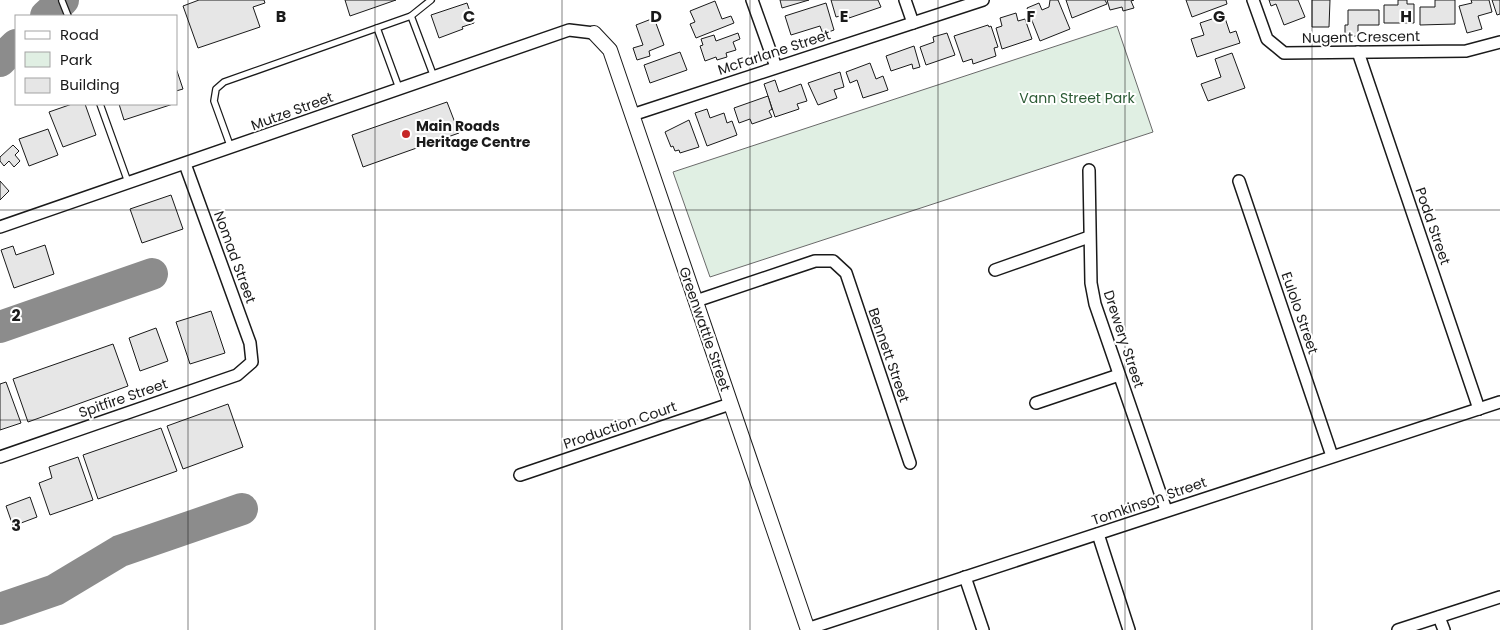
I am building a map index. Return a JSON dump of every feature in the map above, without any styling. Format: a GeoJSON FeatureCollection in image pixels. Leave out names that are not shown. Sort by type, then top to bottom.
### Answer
{"type":"FeatureCollection","features":[{"type":"Feature","properties":{"kind":"street"},"geometry":{"type":"LineString","coordinates":[[752,0],[776,67]]}},
{"type":"Feature","properties":{"kind":"street"},"geometry":{"type":"LineString","coordinates":[[905,0],[913,23]]}},
{"type":"Feature","properties":{"kind":"street","name":"McFarlane Street"},"geometry":{"type":"LineString","coordinates":[[632,115],[984,0]]}},
{"type":"Feature","properties":{"kind":"street","name":"Nugent Crescent"},"geometry":{"type":"LineString","coordinates":[[1253,0],[1267,39],[1284,53],[1466,51],[1500,42]]}},
{"type":"Feature","properties":{"kind":"street","name":"Mutze Street"},"geometry":{"type":"LineString","coordinates":[[0,227],[568,30],[594,33]]}},
{"type":"Feature","properties":{"kind":"street","name":"Greenwattle Street"},"geometry":{"type":"LineString","coordinates":[[594,33],[610,50],[808,629]]}},
{"type":"Feature","properties":{"kind":"street","name":"Podd Street"},"geometry":{"type":"LineString","coordinates":[[1358,52],[1479,409]]}},
{"type":"Feature","properties":{"kind":"street","name":"Nomad Street"},"geometry":{"type":"LineString","coordinates":[[185,164],[250,343],[252,362]]}},
{"type":"Feature","properties":{"kind":"street","name":"Drewery Street"},"geometry":{"type":"LineString","coordinates":[[1089,170],[1091,283],[1095,304],[1166,510]]}},
{"type":"Feature","properties":{"kind":"street","name":"Eulolo Street"},"geometry":{"type":"LineString","coordinates":[[1239,181],[1332,456]]}},
{"type":"Feature","properties":{"kind":"street"},"geometry":{"type":"LineString","coordinates":[[995,270],[1089,238]]}},
{"type":"Feature","properties":{"kind":"street","name":"Bennett Street"},"geometry":{"type":"LineString","coordinates":[[696,302],[815,260],[833,261],[846,273],[910,463]]}},
{"type":"Feature","properties":{"kind":"street","name":"Spitfire Street"},"geometry":{"type":"LineString","coordinates":[[0,457],[236,375],[252,362]]}},
{"type":"Feature","properties":{"kind":"street"},"geometry":{"type":"LineString","coordinates":[[1036,403],[1119,375]]}},
{"type":"Feature","properties":{"kind":"street","name":"Tomkinson Street"},"geometry":{"type":"LineString","coordinates":[[808,629],[1500,402]]}},
{"type":"Feature","properties":{"kind":"street","name":"Production Court"},"geometry":{"type":"LineString","coordinates":[[520,475],[730,404]]}},
{"type":"Feature","properties":{"kind":"street"},"geometry":{"type":"LineString","coordinates":[[1098,534],[1128,630]]}},
{"type":"Feature","properties":{"kind":"street"},"geometry":{"type":"LineString","coordinates":[[965,577],[983,630]]}},
{"type":"Feature","properties":{"kind":"street"},"geometry":{"type":"LineString","coordinates":[[1398,630],[1500,597]]}},
{"type":"Feature","properties":{"kind":"street"},"geometry":{"type":"LineString","coordinates":[[1439,617],[1444,630]]}},
{"type":"Feature","properties":{"kind":"lane"},"geometry":{"type":"LineString","coordinates":[[231,148],[214,101],[216,89],[224,82],[411,16],[431,0]]}},
{"type":"Feature","properties":{"kind":"lane"},"geometry":{"type":"LineString","coordinates":[[62,1],[68,15]]}},
{"type":"Feature","properties":{"kind":"lane"},"geometry":{"type":"LineString","coordinates":[[411,16],[434,77]]}},
{"type":"Feature","properties":{"kind":"lane"},"geometry":{"type":"LineString","coordinates":[[377,28],[399,88]]}},
{"type":"Feature","properties":{"kind":"lane"},"geometry":{"type":"LineString","coordinates":[[100,105],[128,182]]}},
{"type":"Feature","properties":{"kind":"green space","name":"Vann Street Park"},"geometry":{"type":"Polygon","coordinates":[[[1117,26],[1153,132],[710,277],[673,172],[1117,26]]]}},
{"type":"Feature","properties":{"kind":"building"},"geometry":{"type":"Polygon","coordinates":[[[199,0],[264,0],[265,3],[253,7],[260,27],[198,48],[183,6],[199,0]]]}},
{"type":"Feature","properties":{"kind":"building"},"geometry":{"type":"Polygon","coordinates":[[[345,0],[396,0],[350,16],[345,0]]]}},
{"type":"Feature","properties":{"kind":"building"},"geometry":{"type":"Polygon","coordinates":[[[780,0],[809,0],[782,8],[780,0]]]}},
{"type":"Feature","properties":{"kind":"building"},"geometry":{"type":"Polygon","coordinates":[[[831,0],[878,0],[881,7],[849,18],[848,14],[836,17],[831,0]]]}},
{"type":"Feature","properties":{"kind":"building"},"geometry":{"type":"Polygon","coordinates":[[[1050,0],[1058,0],[1070,29],[1040,41],[1027,8],[1039,3],[1042,10],[1049,7],[1050,0]]]}},
{"type":"Feature","properties":{"kind":"building"},"geometry":{"type":"Polygon","coordinates":[[[1066,0],[1105,0],[1107,4],[1072,18],[1066,0]]]}},
{"type":"Feature","properties":{"kind":"building"},"geometry":{"type":"Polygon","coordinates":[[[1107,0],[1134,0],[1131,1],[1134,8],[1123,11],[1122,7],[1110,10],[1107,0]]]}},
{"type":"Feature","properties":{"kind":"building"},"geometry":{"type":"Polygon","coordinates":[[[1186,0],[1226,0],[1227,4],[1192,17],[1186,0]]]}},
{"type":"Feature","properties":{"kind":"building"},"geometry":{"type":"Polygon","coordinates":[[[1269,0],[1298,0],[1305,17],[1284,25],[1276,4],[1271,6],[1269,0]]]}},
{"type":"Feature","properties":{"kind":"building"},"geometry":{"type":"Polygon","coordinates":[[[1312,0],[1330,0],[1329,27],[1312,27],[1312,0]]]}},
{"type":"Feature","properties":{"kind":"building"},"geometry":{"type":"Polygon","coordinates":[[[1398,0],[1407,0],[1407,4],[1414,4],[1414,23],[1384,23],[1384,5],[1398,5],[1398,0]]]}},
{"type":"Feature","properties":{"kind":"building"},"geometry":{"type":"Polygon","coordinates":[[[1435,0],[1455,0],[1455,24],[1420,25],[1420,7],[1435,7],[1435,0]]]}},
{"type":"Feature","properties":{"kind":"building"},"geometry":{"type":"Polygon","coordinates":[[[1471,0],[1489,0],[1492,12],[1478,16],[1482,29],[1467,33],[1459,6],[1472,3],[1471,0]]]}},
{"type":"Feature","properties":{"kind":"building"},"geometry":{"type":"Polygon","coordinates":[[[1492,0],[1500,0],[1500,14],[1497,15],[1492,0]]]}},
{"type":"Feature","properties":{"kind":"building"},"geometry":{"type":"Polygon","coordinates":[[[715,1],[722,19],[731,16],[734,23],[696,38],[690,24],[695,22],[690,11],[715,1]]]}},
{"type":"Feature","properties":{"kind":"building"},"geometry":{"type":"Polygon","coordinates":[[[467,3],[474,23],[439,38],[431,15],[467,3]]]}},
{"type":"Feature","properties":{"kind":"building"},"geometry":{"type":"Polygon","coordinates":[[[826,3],[834,30],[823,34],[820,26],[791,35],[785,16],[826,3]]]}},
{"type":"Feature","properties":{"kind":"building"},"geometry":{"type":"Polygon","coordinates":[[[1348,10],[1379,10],[1379,25],[1358,25],[1358,36],[1345,36],[1345,25],[1348,25],[1348,10]]]}},
{"type":"Feature","properties":{"kind":"building"},"geometry":{"type":"Polygon","coordinates":[[[1016,13],[1018,21],[1025,19],[1032,39],[1002,49],[996,28],[1002,26],[1000,18],[1016,13]]]}},
{"type":"Feature","properties":{"kind":"building"},"geometry":{"type":"Polygon","coordinates":[[[1224,15],[1230,33],[1236,31],[1240,43],[1197,57],[1191,39],[1204,35],[1200,23],[1224,15]]]}},
{"type":"Feature","properties":{"kind":"building"},"geometry":{"type":"Polygon","coordinates":[[[654,18],[664,45],[649,51],[650,56],[637,60],[633,48],[643,45],[636,25],[654,18]]]}},
{"type":"Feature","properties":{"kind":"building"},"geometry":{"type":"Polygon","coordinates":[[[988,25],[989,27],[991,26],[998,47],[994,48],[996,56],[973,64],[972,59],[963,62],[954,36],[988,25]]]}},
{"type":"Feature","properties":{"kind":"building"},"geometry":{"type":"Polygon","coordinates":[[[738,33],[740,39],[733,42],[736,50],[726,53],[727,57],[717,60],[716,57],[705,61],[700,46],[703,45],[701,39],[714,35],[716,41],[738,33]]]}},
{"type":"Feature","properties":{"kind":"building"},"geometry":{"type":"Polygon","coordinates":[[[947,33],[955,55],[926,65],[920,47],[934,42],[933,37],[947,33]]]}},
{"type":"Feature","properties":{"kind":"building"},"geometry":{"type":"Polygon","coordinates":[[[914,46],[920,67],[913,69],[912,64],[891,71],[886,56],[914,46]]]}},
{"type":"Feature","properties":{"kind":"building"},"geometry":{"type":"Polygon","coordinates":[[[680,52],[687,70],[650,83],[644,65],[680,52]]]}},
{"type":"Feature","properties":{"kind":"building"},"geometry":{"type":"Polygon","coordinates":[[[1232,53],[1245,88],[1208,101],[1201,84],[1221,77],[1215,59],[1232,53]]]}},
{"type":"Feature","properties":{"kind":"building"},"geometry":{"type":"Polygon","coordinates":[[[870,63],[876,79],[883,76],[888,90],[863,98],[857,80],[850,83],[846,72],[870,63]]]}},
{"type":"Feature","properties":{"kind":"building"},"geometry":{"type":"Polygon","coordinates":[[[840,72],[844,87],[834,90],[837,98],[818,105],[808,83],[840,72]]]}},
{"type":"Feature","properties":{"kind":"building"},"geometry":{"type":"Polygon","coordinates":[[[178,74],[183,89],[178,90],[178,74]]]}},
{"type":"Feature","properties":{"kind":"building"},"geometry":{"type":"Polygon","coordinates":[[[775,80],[779,92],[801,84],[807,101],[797,104],[799,109],[775,117],[764,84],[775,80]]]}},
{"type":"Feature","properties":{"kind":"building"},"geometry":{"type":"Polygon","coordinates":[[[768,96],[772,109],[769,111],[772,117],[752,124],[750,119],[739,123],[734,108],[768,96]]]}},
{"type":"Feature","properties":{"kind":"building","name":"Main Roads Heritage Centre"},"geometry":{"type":"Polygon","coordinates":[[[447,102],[459,133],[363,167],[352,135],[447,102]]]}},
{"type":"Feature","properties":{"kind":"building"},"geometry":{"type":"Polygon","coordinates":[[[69,105],[85,105],[96,135],[63,147],[49,112],[69,105]]]}},
{"type":"Feature","properties":{"kind":"building"},"geometry":{"type":"Polygon","coordinates":[[[119,105],[170,105],[124,120],[119,105]]]}},
{"type":"Feature","properties":{"kind":"building"},"geometry":{"type":"Polygon","coordinates":[[[707,109],[710,118],[724,113],[727,123],[732,121],[737,135],[707,146],[695,113],[707,109]]]}},
{"type":"Feature","properties":{"kind":"building"},"geometry":{"type":"Polygon","coordinates":[[[689,120],[699,147],[680,153],[679,150],[675,151],[673,146],[671,147],[665,132],[689,120]]]}},
{"type":"Feature","properties":{"kind":"building"},"geometry":{"type":"Polygon","coordinates":[[[48,129],[58,155],[29,166],[19,139],[48,129]]]}},
{"type":"Feature","properties":{"kind":"building"},"geometry":{"type":"Polygon","coordinates":[[[13,145],[19,151],[15,155],[20,161],[14,167],[9,161],[4,166],[0,161],[0,157],[13,145]]]}},
{"type":"Feature","properties":{"kind":"building"},"geometry":{"type":"Polygon","coordinates":[[[0,181],[9,191],[0,200],[0,181]]]}},
{"type":"Feature","properties":{"kind":"building"},"geometry":{"type":"Polygon","coordinates":[[[171,195],[183,229],[142,243],[130,209],[171,195]]]}},
{"type":"Feature","properties":{"kind":"building"},"geometry":{"type":"Polygon","coordinates":[[[45,245],[54,274],[14,288],[1,250],[13,246],[16,255],[45,245]]]}},
{"type":"Feature","properties":{"kind":"building"},"geometry":{"type":"Polygon","coordinates":[[[211,311],[225,353],[190,364],[176,322],[211,311]]]}},
{"type":"Feature","properties":{"kind":"building"},"geometry":{"type":"Polygon","coordinates":[[[156,328],[168,361],[140,371],[129,338],[156,328]]]}},
{"type":"Feature","properties":{"kind":"building"},"geometry":{"type":"Polygon","coordinates":[[[113,344],[128,386],[28,422],[13,379],[113,344]]]}},
{"type":"Feature","properties":{"kind":"building"},"geometry":{"type":"Polygon","coordinates":[[[6,382],[21,423],[0,430],[0,384],[6,382]]]}},
{"type":"Feature","properties":{"kind":"building"},"geometry":{"type":"Polygon","coordinates":[[[228,404],[243,447],[183,469],[167,426],[228,404]]]}},
{"type":"Feature","properties":{"kind":"building"},"geometry":{"type":"Polygon","coordinates":[[[161,428],[177,471],[98,499],[83,455],[161,428]]]}},
{"type":"Feature","properties":{"kind":"building"},"geometry":{"type":"Polygon","coordinates":[[[78,457],[93,500],[50,515],[39,483],[52,478],[49,467],[78,457]]]}},
{"type":"Feature","properties":{"kind":"building"},"geometry":{"type":"Polygon","coordinates":[[[30,497],[37,517],[13,526],[6,506],[30,497]]]}},
{"type":"Feature","properties":{"kind":"taxiway"},"geometry":{"type":"LineString","coordinates":[[47,15],[63,0]]}},
{"type":"Feature","properties":{"kind":"taxiway"},"geometry":{"type":"LineString","coordinates":[[0,61],[15,46]]}},
{"type":"Feature","properties":{"kind":"taxiway"},"geometry":{"type":"LineString","coordinates":[[0,327],[152,274]]}},
{"type":"Feature","properties":{"kind":"taxiway"},"geometry":{"type":"LineString","coordinates":[[0,609],[55,590],[120,551],[242,509]]}},
{"type":"Feature","properties":{"kind":"place","name":"Main Roads Heritage Centre"},"geometry":{"type":"Point","coordinates":[406,134]}}]}
